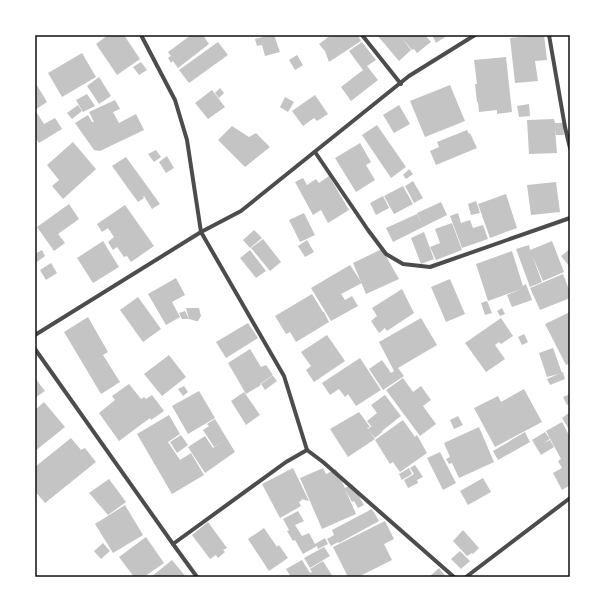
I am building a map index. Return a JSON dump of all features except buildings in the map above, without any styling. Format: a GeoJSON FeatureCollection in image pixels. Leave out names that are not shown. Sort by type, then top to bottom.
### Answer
{"type":"FeatureCollection","features":[{"type":"Feature","properties":{"kind":"street"},"geometry":{"type":"LineString","coordinates":[[141,35],[175,100],[187,140],[201,232],[284,376],[307,450],[323,462],[454,577]]}},
{"type":"Feature","properties":{"kind":"street"},"geometry":{"type":"LineString","coordinates":[[362,35],[401,84]]}},
{"type":"Feature","properties":{"kind":"street"},"geometry":{"type":"LineString","coordinates":[[35,336],[201,232],[241,211],[401,84],[409,76],[475,35]]}},
{"type":"Feature","properties":{"kind":"street"},"geometry":{"type":"LineString","coordinates":[[549,35],[570,148]]}},
{"type":"Feature","properties":{"kind":"street"},"geometry":{"type":"LineString","coordinates":[[315,152],[386,254],[403,264],[430,267],[570,218]]}},
{"type":"Feature","properties":{"kind":"street"},"geometry":{"type":"LineString","coordinates":[[35,349],[197,577]]}},
{"type":"Feature","properties":{"kind":"street"},"geometry":{"type":"LineString","coordinates":[[173,544],[286,462],[307,450]]}},
{"type":"Feature","properties":{"kind":"street"},"geometry":{"type":"LineString","coordinates":[[466,577],[570,498]]}}]}
